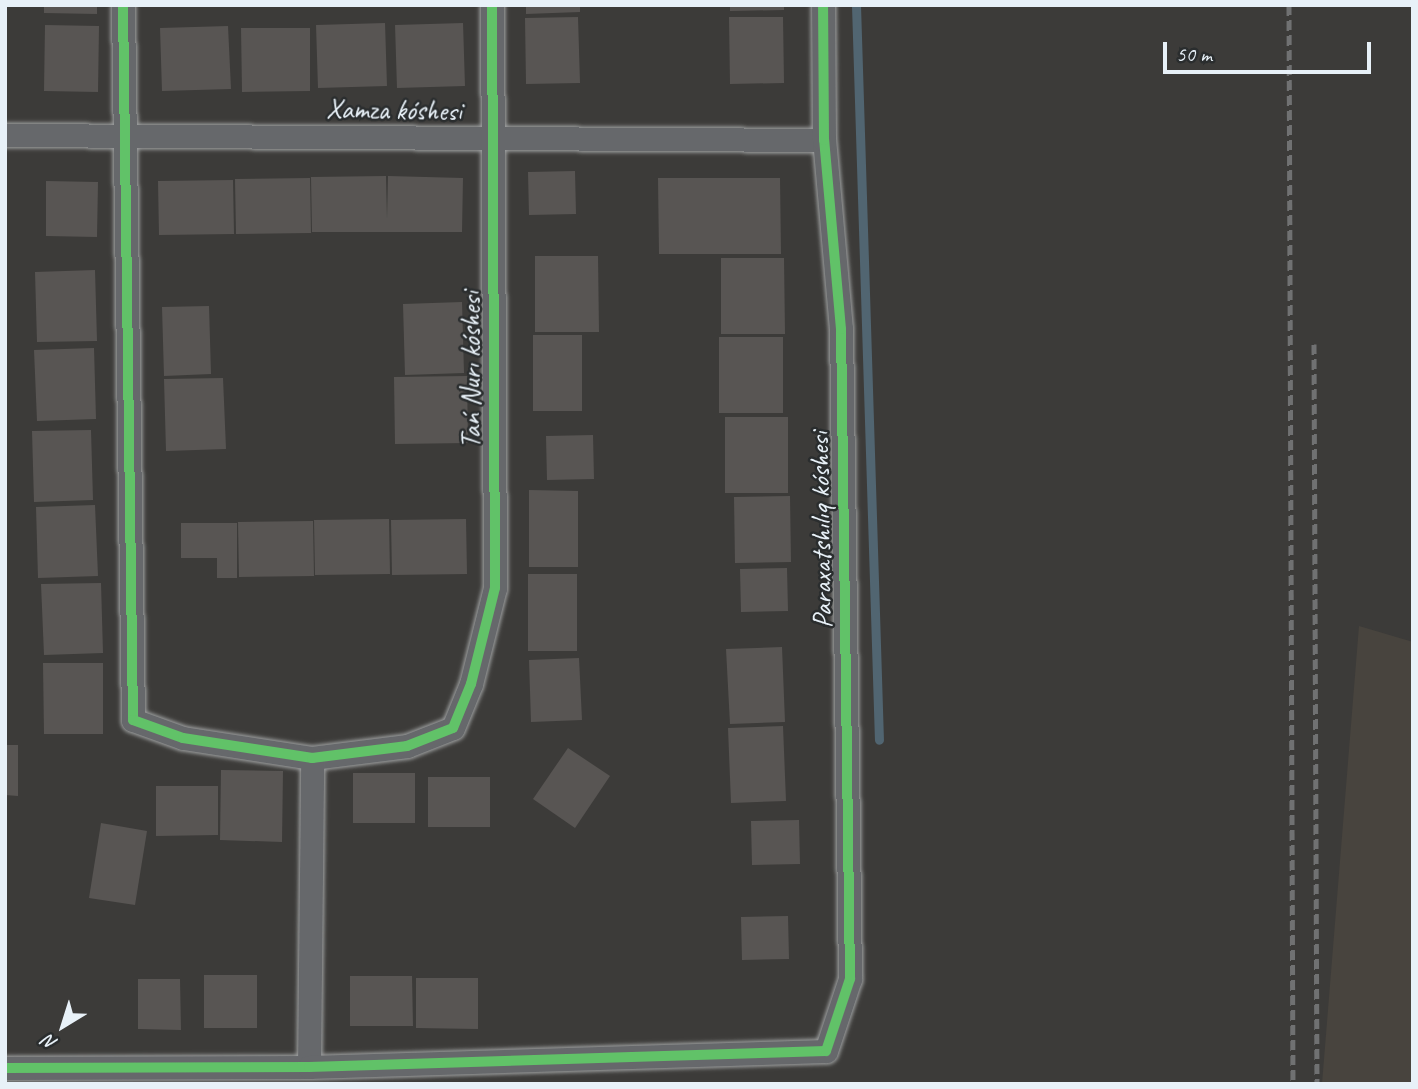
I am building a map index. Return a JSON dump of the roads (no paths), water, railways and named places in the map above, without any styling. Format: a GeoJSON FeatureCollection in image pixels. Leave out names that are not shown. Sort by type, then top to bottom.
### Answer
{"type":"FeatureCollection","features":[{"type":"Feature","properties":{"kind":"street"},"geometry":{"type":"LineString","coordinates":[[5,1068],[309,1066],[312,758],[183,738],[133,720],[123,5]]}},
{"type":"Feature","properties":{"kind":"street","name":"Tań Nurı kóshesi"},"geometry":{"type":"LineString","coordinates":[[312,758],[407,746],[453,728],[471,684],[495,588],[492,5]]}},
{"type":"Feature","properties":{"kind":"street","name":"Paraxatshılıq kóshesi"},"geometry":{"type":"LineString","coordinates":[[309,1066],[826,1051],[850,979],[841,330],[824,140],[823,5]]}},
{"type":"Feature","properties":{"kind":"street","name":"Xamza kóshesi"},"geometry":{"type":"LineString","coordinates":[[5,135],[492,141],[824,140]]}},
{"type":"Feature","properties":{"kind":"waterway"},"geometry":{"type":"LineString","coordinates":[[856,5],[879,740]]}},
{"type":"Feature","properties":{"kind":"railway"},"geometry":{"type":"LineString","coordinates":[[1289,5],[1293,1084]]}},
{"type":"Feature","properties":{"kind":"railway"},"geometry":{"type":"LineString","coordinates":[[1314,344],[1317,1084]]}}]}
